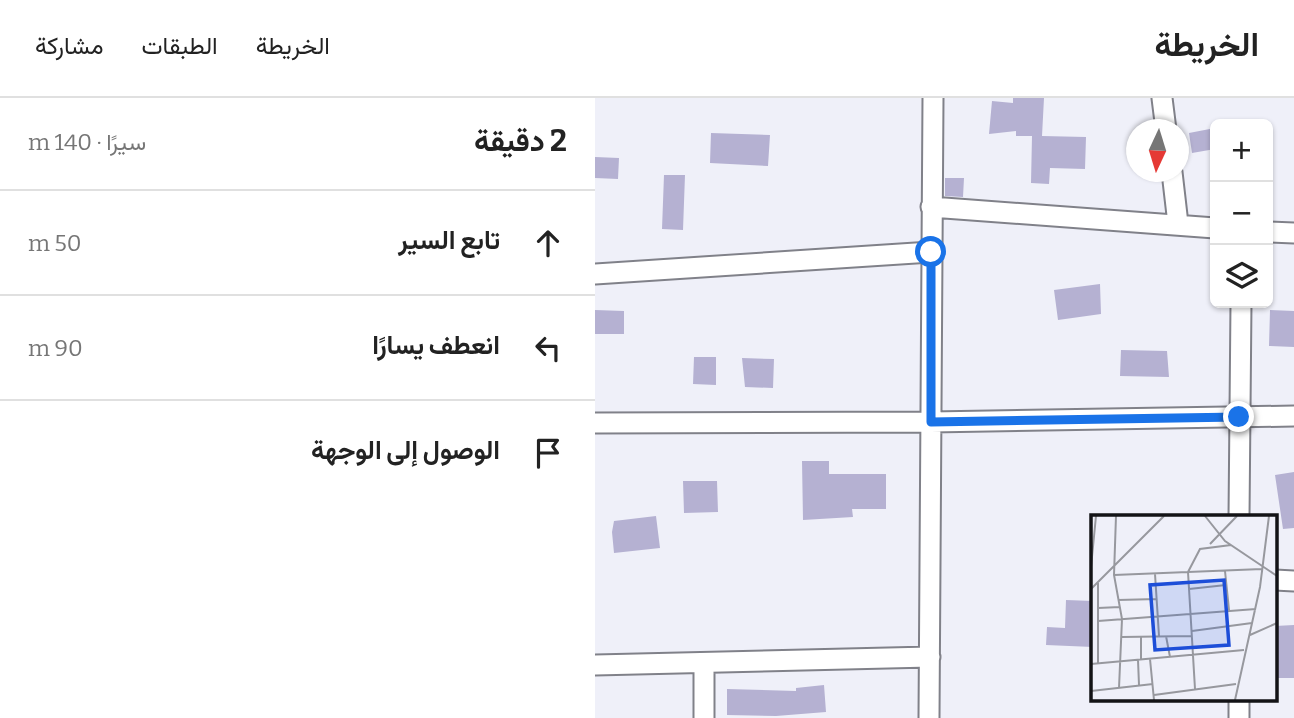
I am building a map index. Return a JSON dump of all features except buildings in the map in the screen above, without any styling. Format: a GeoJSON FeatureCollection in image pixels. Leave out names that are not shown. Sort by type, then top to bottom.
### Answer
{"type":"FeatureCollection","features":[{"type":"Feature","properties":{"kind":"street"},"geometry":{"type":"LineString","coordinates":[[929,718],[933,98]]}},
{"type":"Feature","properties":{"kind":"street"},"geometry":{"type":"LineString","coordinates":[[1162,98],[1165,119]]}},
{"type":"Feature","properties":{"kind":"street"},"geometry":{"type":"LineString","coordinates":[[1173,182],[1178,224]]}},
{"type":"Feature","properties":{"kind":"street"},"geometry":{"type":"LineString","coordinates":[[932,207],[1210,227]]}},
{"type":"Feature","properties":{"kind":"street"},"geometry":{"type":"LineString","coordinates":[[1273,232],[1294,233]]}},
{"type":"Feature","properties":{"kind":"street"},"geometry":{"type":"LineString","coordinates":[[595,274],[931,252]]}},
{"type":"Feature","properties":{"kind":"street"},"geometry":{"type":"LineString","coordinates":[[1239,515],[1241,308]]}},
{"type":"Feature","properties":{"kind":"street"},"geometry":{"type":"LineString","coordinates":[[595,423],[931,422],[1294,416]]}},
{"type":"Feature","properties":{"kind":"street"},"geometry":{"type":"LineString","coordinates":[[595,665],[930,657]]}},
{"type":"Feature","properties":{"kind":"street"},"geometry":{"type":"LineString","coordinates":[[704,663],[704,718]]}},
{"type":"Feature","properties":{"kind":"street"},"geometry":{"type":"LineString","coordinates":[[1239,700],[1239,718]]}},
{"type":"Feature","properties":{"kind":"route"},"geometry":{"type":"LineString","coordinates":[[931,252],[931,422],[1239,417]]}}]}
